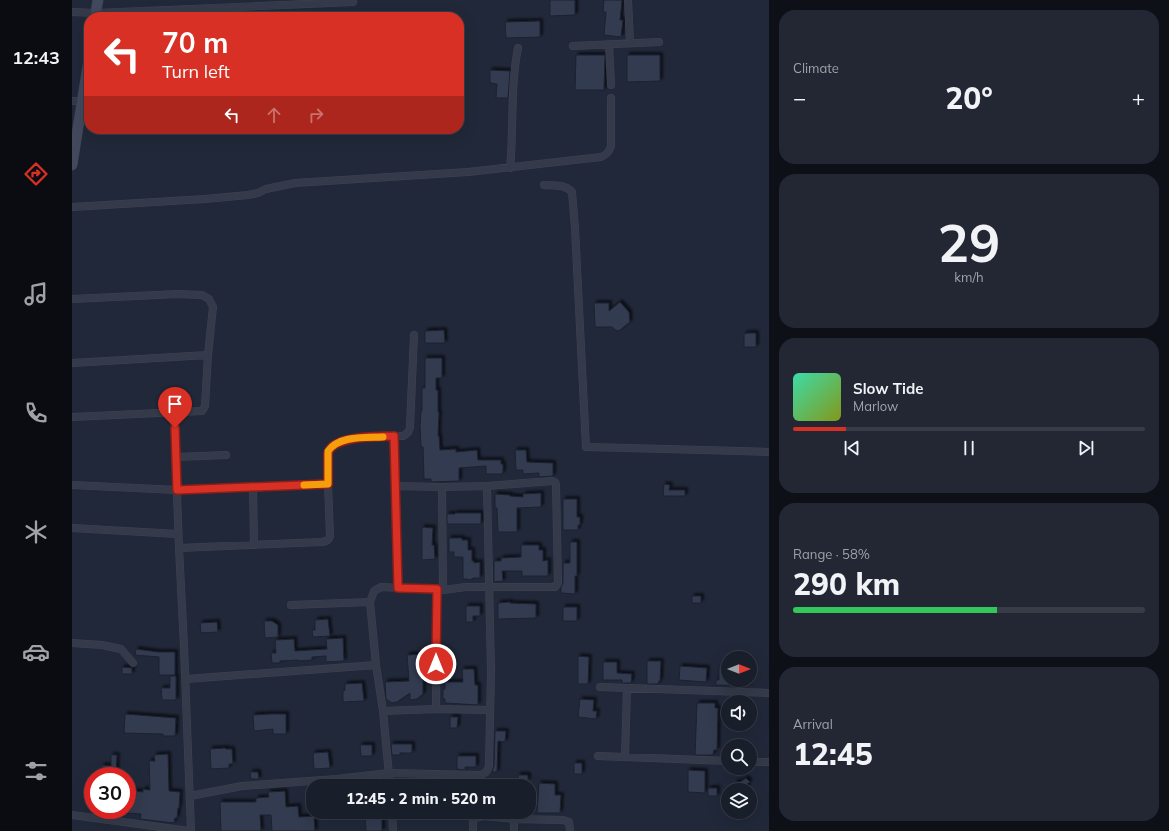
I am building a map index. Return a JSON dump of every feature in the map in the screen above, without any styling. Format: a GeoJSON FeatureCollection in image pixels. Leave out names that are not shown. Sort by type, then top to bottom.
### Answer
{"type":"FeatureCollection","features":[{"type":"Feature","properties":{"kind":"main road"},"geometry":{"type":"LineString","coordinates":[[96,12],[98,0]]}},
{"type":"Feature","properties":{"kind":"main road"},"geometry":{"type":"LineString","coordinates":[[72,165],[77,100],[84,76]]}},
{"type":"Feature","properties":{"kind":"street"},"geometry":{"type":"LineString","coordinates":[[628,0],[630,43]]}},
{"type":"Feature","properties":{"kind":"street"},"geometry":{"type":"LineString","coordinates":[[155,12],[353,2]]}},
{"type":"Feature","properties":{"kind":"street"},"geometry":{"type":"LineString","coordinates":[[72,12],[84,14]]}},
{"type":"Feature","properties":{"kind":"street"},"geometry":{"type":"LineString","coordinates":[[573,46],[659,42]]}},
{"type":"Feature","properties":{"kind":"street"},"geometry":{"type":"LineString","coordinates":[[609,44],[611,84]]}},
{"type":"Feature","properties":{"kind":"street"},"geometry":{"type":"LineString","coordinates":[[510,168],[514,80],[518,48]]}},
{"type":"Feature","properties":{"kind":"street"},"geometry":{"type":"LineString","coordinates":[[72,207],[248,195],[258,193],[266,189],[295,184],[468,172],[602,157],[606,155],[611,146],[611,98]]}},
{"type":"Feature","properties":{"kind":"street"},"geometry":{"type":"LineString","coordinates":[[544,185],[564,186],[569,188],[572,192],[586,447],[769,452]]}},
{"type":"Feature","properties":{"kind":"street"},"geometry":{"type":"LineString","coordinates":[[72,299],[178,294],[202,295],[209,299],[213,307],[205,406],[202,411],[72,418]]}},
{"type":"Feature","properties":{"kind":"street"},"geometry":{"type":"LineString","coordinates":[[178,548],[326,541],[329,539],[328,451],[336,443],[350,439],[403,436],[410,430],[414,335]]}},
{"type":"Feature","properties":{"kind":"street"},"geometry":{"type":"LineString","coordinates":[[72,363],[208,355]]}},
{"type":"Feature","properties":{"kind":"street"},"geometry":{"type":"LineString","coordinates":[[72,815],[190,831],[186,679],[178,548],[174,413]]}},
{"type":"Feature","properties":{"kind":"street"},"geometry":{"type":"LineString","coordinates":[[394,436],[398,588]]}},
{"type":"Feature","properties":{"kind":"street"},"geometry":{"type":"LineString","coordinates":[[176,457],[226,455]]}},
{"type":"Feature","properties":{"kind":"street"},"geometry":{"type":"LineString","coordinates":[[389,779],[370,602],[374,591],[381,587],[440,589],[466,587],[555,587],[557,585],[555,482],[487,486],[395,486]]}},
{"type":"Feature","properties":{"kind":"street"},"geometry":{"type":"LineString","coordinates":[[72,485],[177,490],[328,484]]}},
{"type":"Feature","properties":{"kind":"street"},"geometry":{"type":"LineString","coordinates":[[190,796],[242,786],[337,779],[389,773],[483,774],[488,769],[491,671],[487,486]]}},
{"type":"Feature","properties":{"kind":"street"},"geometry":{"type":"LineString","coordinates":[[253,487],[254,545]]}},
{"type":"Feature","properties":{"kind":"street"},"geometry":{"type":"LineString","coordinates":[[436,709],[442,487]]}},
{"type":"Feature","properties":{"kind":"street"},"geometry":{"type":"LineString","coordinates":[[72,528],[178,534]]}},
{"type":"Feature","properties":{"kind":"street"},"geometry":{"type":"LineString","coordinates":[[290,605],[370,602]]}},
{"type":"Feature","properties":{"kind":"street"},"geometry":{"type":"LineString","coordinates":[[72,643],[102,645],[122,649],[132,663]]}},
{"type":"Feature","properties":{"kind":"street"},"geometry":{"type":"LineString","coordinates":[[186,679],[376,665]]}},
{"type":"Feature","properties":{"kind":"street"},"geometry":{"type":"LineString","coordinates":[[600,687],[769,693]]}},
{"type":"Feature","properties":{"kind":"street"},"geometry":{"type":"LineString","coordinates":[[625,757],[627,688]]}},
{"type":"Feature","properties":{"kind":"street"},"geometry":{"type":"LineString","coordinates":[[383,710],[490,710]]}},
{"type":"Feature","properties":{"kind":"street"},"geometry":{"type":"LineString","coordinates":[[598,756],[721,761]]}},
{"type":"Feature","properties":{"kind":"street"},"geometry":{"type":"LineString","coordinates":[[757,762],[769,762]]}},
{"type":"Feature","properties":{"kind":"street"},"geometry":{"type":"LineString","coordinates":[[392,819],[393,831]]}},
{"type":"Feature","properties":{"kind":"street"},"geometry":{"type":"LineString","coordinates":[[473,831],[474,819]]}},
{"type":"Feature","properties":{"kind":"street"},"geometry":{"type":"LineString","coordinates":[[514,819],[514,831]]}},
{"type":"Feature","properties":{"kind":"street"},"geometry":{"type":"LineString","coordinates":[[536,819],[566,820],[570,824],[570,831]]}},
{"type":"Feature","properties":{"kind":"building"},"geometry":{"type":"Polygon","coordinates":[[[550,0],[575,0],[575,15],[550,16],[550,0]]]}},
{"type":"Feature","properties":{"kind":"building"},"geometry":{"type":"Polygon","coordinates":[[[604,0],[622,0],[620,20],[623,20],[621,37],[604,35],[606,12],[603,12],[604,0]]]}},
{"type":"Feature","properties":{"kind":"building"},"geometry":{"type":"Polygon","coordinates":[[[540,21],[540,37],[506,38],[505,22],[540,21]]]}},
{"type":"Feature","properties":{"kind":"building"},"geometry":{"type":"Polygon","coordinates":[[[576,55],[605,55],[604,90],[575,90],[576,55]]]}},
{"type":"Feature","properties":{"kind":"building"},"geometry":{"type":"Polygon","coordinates":[[[627,55],[660,55],[660,81],[627,82],[627,55]]]}},
{"type":"Feature","properties":{"kind":"building"},"geometry":{"type":"Polygon","coordinates":[[[490,70],[510,71],[508,98],[496,98],[497,84],[490,83],[490,70]]]}},
{"type":"Feature","properties":{"kind":"building"},"geometry":{"type":"Polygon","coordinates":[[[620,302],[629,312],[630,322],[617,331],[612,327],[595,327],[594,303],[609,303],[609,311],[620,302]]]}},
{"type":"Feature","properties":{"kind":"building"},"geometry":{"type":"Polygon","coordinates":[[[444,330],[445,343],[425,343],[425,331],[444,330]]]}},
{"type":"Feature","properties":{"kind":"building"},"geometry":{"type":"Polygon","coordinates":[[[756,333],[756,347],[744,347],[744,334],[756,333]]]}},
{"type":"Feature","properties":{"kind":"building"},"geometry":{"type":"Polygon","coordinates":[[[425,358],[442,358],[442,378],[436,378],[436,390],[438,390],[438,436],[440,450],[456,449],[456,452],[477,450],[478,460],[501,460],[501,464],[503,464],[502,474],[486,474],[486,466],[459,468],[459,481],[431,482],[431,479],[424,479],[423,447],[421,447],[420,426],[422,411],[422,388],[425,388],[425,358]]]}},
{"type":"Feature","properties":{"kind":"building"},"geometry":{"type":"Polygon","coordinates":[[[515,450],[526,450],[527,462],[553,463],[553,476],[539,477],[539,473],[523,474],[523,470],[516,470],[515,450]]]}},
{"type":"Feature","properties":{"kind":"building"},"geometry":{"type":"Polygon","coordinates":[[[664,484],[670,485],[669,490],[685,490],[685,496],[663,496],[664,484]]]}},
{"type":"Feature","properties":{"kind":"building"},"geometry":{"type":"Polygon","coordinates":[[[541,493],[541,507],[517,508],[517,532],[498,532],[495,494],[523,497],[523,494],[541,493]]]}},
{"type":"Feature","properties":{"kind":"building"},"geometry":{"type":"Polygon","coordinates":[[[563,499],[577,499],[577,517],[580,517],[580,525],[578,525],[578,530],[563,530],[563,499]]]}},
{"type":"Feature","properties":{"kind":"building"},"geometry":{"type":"Polygon","coordinates":[[[481,513],[481,524],[447,524],[447,514],[481,513]]]}},
{"type":"Feature","properties":{"kind":"building"},"geometry":{"type":"Polygon","coordinates":[[[422,527],[433,528],[432,545],[434,545],[435,559],[422,560],[422,527]]]}},
{"type":"Feature","properties":{"kind":"building"},"geometry":{"type":"Polygon","coordinates":[[[449,538],[462,538],[462,540],[468,540],[468,550],[472,550],[472,561],[474,561],[474,563],[480,562],[480,578],[469,580],[463,579],[463,557],[454,557],[454,552],[449,552],[449,538]]]}},
{"type":"Feature","properties":{"kind":"building"},"geometry":{"type":"Polygon","coordinates":[[[570,542],[577,542],[577,576],[575,576],[575,594],[561,593],[563,583],[563,563],[570,563],[570,542]]]}},
{"type":"Feature","properties":{"kind":"building"},"geometry":{"type":"Polygon","coordinates":[[[521,545],[539,545],[539,550],[543,550],[543,561],[548,560],[548,576],[522,576],[522,571],[502,571],[503,581],[494,582],[494,561],[501,561],[501,558],[521,557],[521,545]]]}},
{"type":"Feature","properties":{"kind":"building"},"geometry":{"type":"Polygon","coordinates":[[[692,596],[701,596],[701,603],[692,603],[692,596]]]}},
{"type":"Feature","properties":{"kind":"building"},"geometry":{"type":"Polygon","coordinates":[[[510,602],[536,604],[536,618],[498,619],[498,603],[510,602]]]}},
{"type":"Feature","properties":{"kind":"building"},"geometry":{"type":"Polygon","coordinates":[[[466,606],[480,606],[480,616],[473,616],[473,622],[466,622],[466,606]]]}},
{"type":"Feature","properties":{"kind":"building"},"geometry":{"type":"Polygon","coordinates":[[[563,607],[577,607],[577,621],[563,621],[563,607]]]}},
{"type":"Feature","properties":{"kind":"building"},"geometry":{"type":"Polygon","coordinates":[[[328,619],[330,636],[313,637],[312,630],[315,630],[315,620],[328,619]]]}},
{"type":"Feature","properties":{"kind":"building"},"geometry":{"type":"Polygon","coordinates":[[[264,621],[272,621],[278,625],[278,637],[265,638],[264,621]]]}},
{"type":"Feature","properties":{"kind":"building"},"geometry":{"type":"Polygon","coordinates":[[[217,622],[218,632],[201,633],[200,623],[217,622]]]}},
{"type":"Feature","properties":{"kind":"building"},"geometry":{"type":"Polygon","coordinates":[[[343,638],[344,661],[326,662],[326,656],[312,657],[312,660],[280,661],[280,663],[272,663],[271,653],[276,653],[275,640],[294,639],[295,651],[327,649],[326,639],[343,638]]]}},
{"type":"Feature","properties":{"kind":"building"},"geometry":{"type":"Polygon","coordinates":[[[136,649],[158,652],[175,652],[175,675],[159,675],[159,657],[135,655],[136,649]]]}},
{"type":"Feature","properties":{"kind":"building"},"geometry":{"type":"Polygon","coordinates":[[[422,654],[424,675],[423,694],[417,699],[410,700],[410,693],[397,702],[392,703],[386,699],[385,682],[409,681],[407,655],[422,654]]]}},
{"type":"Feature","properties":{"kind":"building"},"geometry":{"type":"Polygon","coordinates":[[[578,656],[589,657],[588,684],[578,684],[578,656]]]}},
{"type":"Feature","properties":{"kind":"building"},"geometry":{"type":"Polygon","coordinates":[[[647,661],[661,661],[660,681],[658,684],[647,684],[647,661]]]}},
{"type":"Feature","properties":{"kind":"building"},"geometry":{"type":"Polygon","coordinates":[[[603,662],[617,662],[617,673],[632,674],[631,683],[622,683],[622,680],[603,680],[603,662]]]}},
{"type":"Feature","properties":{"kind":"building"},"geometry":{"type":"Polygon","coordinates":[[[680,666],[707,668],[706,682],[679,680],[680,666]]]}},
{"type":"Feature","properties":{"kind":"building"},"geometry":{"type":"Polygon","coordinates":[[[122,667],[132,668],[132,674],[122,674],[122,667]]]}},
{"type":"Feature","properties":{"kind":"building"},"geometry":{"type":"Polygon","coordinates":[[[719,667],[721,667],[721,685],[716,685],[716,680],[719,680],[719,667]]]}},
{"type":"Feature","properties":{"kind":"building"},"geometry":{"type":"Polygon","coordinates":[[[462,669],[474,669],[475,685],[478,685],[478,705],[445,703],[445,699],[443,699],[445,682],[463,682],[462,669]]]}},
{"type":"Feature","properties":{"kind":"building"},"geometry":{"type":"Polygon","coordinates":[[[170,676],[176,676],[176,700],[162,700],[161,688],[170,688],[170,676]]]}},
{"type":"Feature","properties":{"kind":"building"},"geometry":{"type":"Polygon","coordinates":[[[362,683],[364,701],[343,702],[343,691],[345,690],[345,684],[362,683]]]}},
{"type":"Feature","properties":{"kind":"building"},"geometry":{"type":"Polygon","coordinates":[[[580,699],[594,700],[593,711],[597,711],[596,719],[578,717],[580,699]]]}},
{"type":"Feature","properties":{"kind":"building"},"geometry":{"type":"Polygon","coordinates":[[[697,703],[715,703],[715,708],[718,708],[717,750],[714,750],[713,755],[695,755],[697,703]]]}},
{"type":"Feature","properties":{"kind":"building"},"geometry":{"type":"Polygon","coordinates":[[[125,714],[176,718],[175,736],[163,736],[163,734],[124,733],[125,714]]]}},
{"type":"Feature","properties":{"kind":"building"},"geometry":{"type":"Polygon","coordinates":[[[286,714],[286,734],[273,734],[273,729],[254,731],[253,715],[286,714]]]}},
{"type":"Feature","properties":{"kind":"building"},"geometry":{"type":"Polygon","coordinates":[[[450,717],[458,717],[457,728],[450,728],[450,717]]]}},
{"type":"Feature","properties":{"kind":"building"},"geometry":{"type":"Polygon","coordinates":[[[495,731],[506,731],[505,742],[498,741],[497,772],[492,772],[494,766],[495,731]]]}},
{"type":"Feature","properties":{"kind":"building"},"geometry":{"type":"Polygon","coordinates":[[[391,744],[412,744],[412,753],[392,755],[391,744]]]}},
{"type":"Feature","properties":{"kind":"building"},"geometry":{"type":"Polygon","coordinates":[[[360,745],[372,745],[372,756],[361,756],[360,745]]]}},
{"type":"Feature","properties":{"kind":"building"},"geometry":{"type":"Polygon","coordinates":[[[210,749],[232,749],[233,764],[229,764],[229,768],[211,769],[210,749]]]}},
{"type":"Feature","properties":{"kind":"building"},"geometry":{"type":"Polygon","coordinates":[[[328,752],[330,768],[314,769],[313,753],[328,752]]]}},
{"type":"Feature","properties":{"kind":"building"},"geometry":{"type":"Polygon","coordinates":[[[168,754],[169,791],[180,792],[179,808],[177,818],[175,818],[174,823],[140,819],[141,814],[136,814],[136,791],[143,792],[143,789],[150,790],[149,761],[155,761],[154,755],[168,754]]]}},
{"type":"Feature","properties":{"kind":"building"},"geometry":{"type":"Polygon","coordinates":[[[111,755],[117,755],[116,767],[102,767],[102,765],[111,766],[111,755]]]}},
{"type":"Feature","properties":{"kind":"building"},"geometry":{"type":"Polygon","coordinates":[[[457,756],[476,756],[476,767],[465,767],[465,770],[457,769],[457,756]]]}},
{"type":"Feature","properties":{"kind":"building"},"geometry":{"type":"Polygon","coordinates":[[[574,763],[582,763],[582,774],[574,774],[574,763]]]}},
{"type":"Feature","properties":{"kind":"building"},"geometry":{"type":"Polygon","coordinates":[[[688,770],[705,771],[705,793],[688,792],[688,770]]]}},
{"type":"Feature","properties":{"kind":"building"},"geometry":{"type":"Polygon","coordinates":[[[250,772],[258,772],[259,779],[251,779],[250,772]]]}},
{"type":"Feature","properties":{"kind":"building"},"geometry":{"type":"Polygon","coordinates":[[[518,775],[528,775],[528,779],[518,779],[518,775]]]}},
{"type":"Feature","properties":{"kind":"building"},"geometry":{"type":"Polygon","coordinates":[[[746,778],[750,782],[735,783],[746,778]]]}},
{"type":"Feature","properties":{"kind":"building"},"geometry":{"type":"Polygon","coordinates":[[[539,783],[555,784],[555,795],[561,795],[560,813],[537,813],[539,783]]]}},
{"type":"Feature","properties":{"kind":"building"},"geometry":{"type":"Polygon","coordinates":[[[708,788],[717,788],[717,796],[708,796],[708,788]]]}},
{"type":"Feature","properties":{"kind":"building"},"geometry":{"type":"Polygon","coordinates":[[[285,791],[286,807],[298,806],[299,817],[306,817],[306,819],[314,819],[315,831],[272,831],[271,815],[260,815],[261,831],[221,831],[220,802],[256,802],[256,798],[269,797],[268,792],[285,791]]]}},
{"type":"Feature","properties":{"kind":"building"},"geometry":{"type":"Polygon","coordinates":[[[365,819],[382,819],[382,831],[366,831],[365,819]]]}},
{"type":"Feature","properties":{"kind":"slow traffic"},"geometry":{"type":"LineString","coordinates":[[304,485],[328,484],[328,451],[336,443],[350,439],[383,437]]}},
{"type":"Feature","properties":{"kind":"route"},"geometry":{"type":"LineString","coordinates":[[175,428],[177,490],[328,484],[328,451],[336,443],[350,439],[394,436],[398,588],[437,589],[436,664]]}}]}
